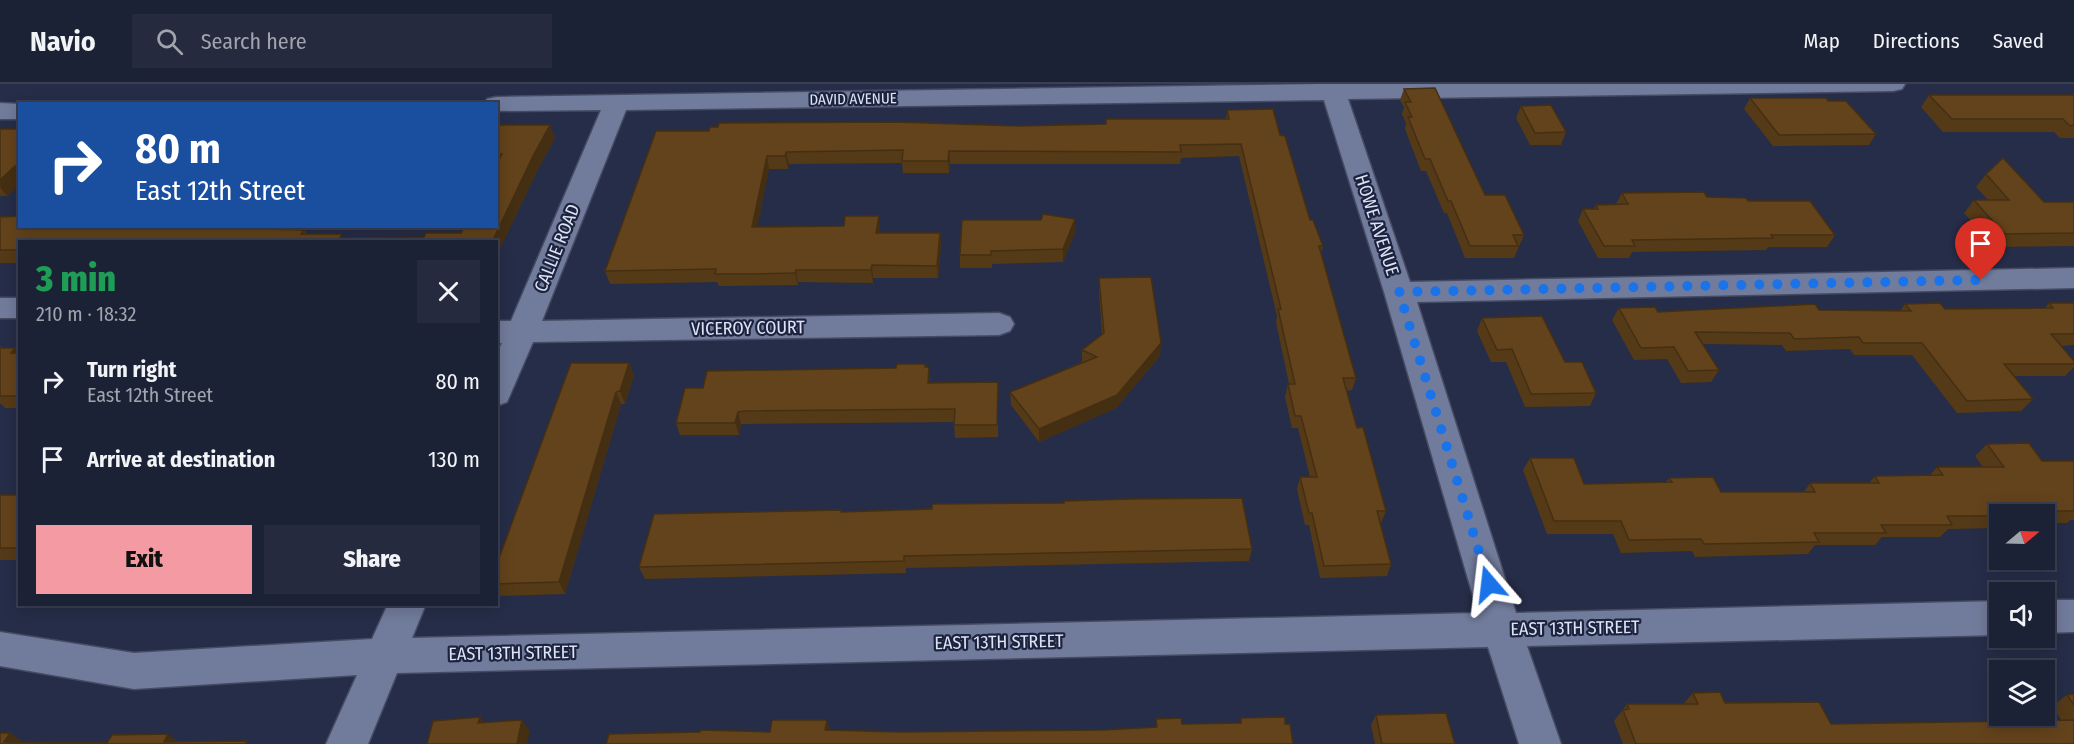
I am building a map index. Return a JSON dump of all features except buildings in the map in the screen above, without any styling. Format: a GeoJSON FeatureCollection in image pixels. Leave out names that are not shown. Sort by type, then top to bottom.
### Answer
{"type":"FeatureCollection","features":[{"type":"Feature","properties":{"kind":"street","name":"DAVID AVENUE"},"geometry":{"type":"LineString","coordinates":[[498,104],[1332,88],[1893,84]]}},
{"type":"Feature","properties":{"kind":"street","name":"HOWE AVENUE"},"geometry":{"type":"LineString","coordinates":[[1332,88],[1399,292],[1502,629],[1540,744]]}},
{"type":"Feature","properties":{"kind":"street","name":"CALLIE ROAD"},"geometry":{"type":"LineString","coordinates":[[498,385],[510,331],[617,102]]}},
{"type":"Feature","properties":{"kind":"street"},"geometry":{"type":"LineString","coordinates":[[0,111],[18,111]]}},
{"type":"Feature","properties":{"kind":"street"},"geometry":{"type":"LineString","coordinates":[[1399,292],[2074,278]]}},
{"type":"Feature","properties":{"kind":"street"},"geometry":{"type":"LineString","coordinates":[[0,308],[18,308]]}},
{"type":"Feature","properties":{"kind":"street","name":"VICEROY COURT"},"geometry":{"type":"LineString","coordinates":[[510,331],[999,324]]}},
{"type":"Feature","properties":{"kind":"street"},"geometry":{"type":"LineString","coordinates":[[346,744],[405,606]]}},
{"type":"Feature","properties":{"kind":"street"},"geometry":{"type":"LineString","coordinates":[[2055,617],[2074,616]]}},
{"type":"Feature","properties":{"kind":"street","name":"EAST 13TH STREET"},"geometry":{"type":"LineString","coordinates":[[0,649],[134,671],[384,657],[1989,618]]}},
{"type":"Feature","properties":{"kind":"route"},"geometry":{"type":"LineString","coordinates":[[1489,584],[1399,292],[1981,280]]}}]}
